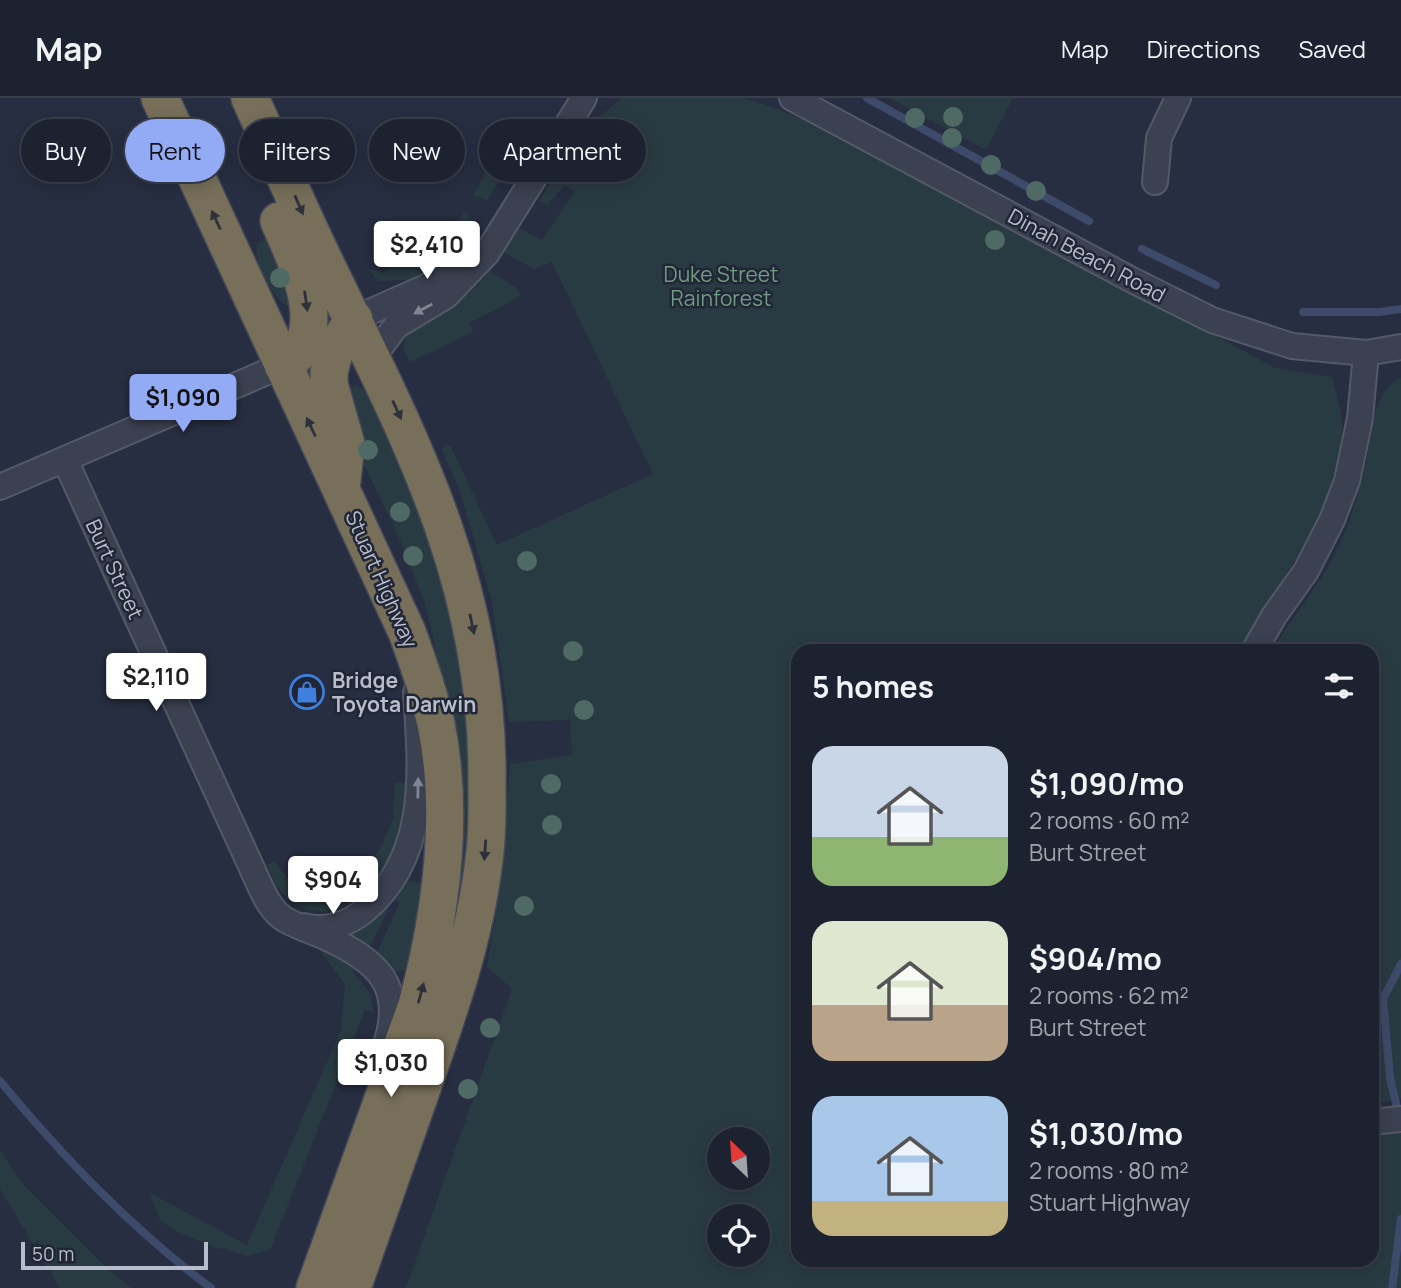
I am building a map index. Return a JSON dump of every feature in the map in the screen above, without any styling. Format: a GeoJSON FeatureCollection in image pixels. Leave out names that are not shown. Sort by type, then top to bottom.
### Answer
{"type":"FeatureCollection","features":[{"type":"Feature","properties":{"kind":"highway","name":"Stuart Highway"},"geometry":{"type":"LineString","coordinates":[[160,98],[407,632],[429,695],[439,747],[444,841],[442,880],[429,962],[418,1005],[328,1285]]}},
{"type":"Feature","properties":{"kind":"highway"},"geometry":{"type":"LineString","coordinates":[[236,98],[251,152],[304,282],[309,325],[306,337],[302,349],[283,365]]}},
{"type":"Feature","properties":{"kind":"highway"},"geometry":{"type":"LineString","coordinates":[[250,98],[434,496],[474,628],[487,746],[485,858],[460,978],[328,1285]]}},
{"type":"Feature","properties":{"kind":"highway"},"geometry":{"type":"LineString","coordinates":[[341,490],[346,444],[328,372],[335,349],[354,319]]}},
{"type":"Feature","properties":{"kind":"street"},"geometry":{"type":"LineString","coordinates":[[372,358],[396,326],[446,296],[487,253],[584,98]]}},
{"type":"Feature","properties":{"kind":"street","name":"Dinah Beach Road"},"geometry":{"type":"LineString","coordinates":[[792,98],[1212,320],[1292,346],[1366,353],[1401,347]]}},
{"type":"Feature","properties":{"kind":"street"},"geometry":{"type":"LineString","coordinates":[[1155,182],[1159,138],[1178,98]]}},
{"type":"Feature","properties":{"kind":"street"},"geometry":{"type":"LineString","coordinates":[[354,319],[439,280],[487,253]]}},
{"type":"Feature","properties":{"kind":"street"},"geometry":{"type":"LineString","coordinates":[[1258,644],[1306,571],[1332,520],[1347,481],[1360,418],[1366,353]]}},
{"type":"Feature","properties":{"kind":"street"},"geometry":{"type":"LineString","coordinates":[[0,487],[283,365]]}},
{"type":"Feature","properties":{"kind":"street","name":"Burt Street"},"geometry":{"type":"LineString","coordinates":[[65,460],[260,885],[274,909],[282,918],[370,962],[388,984],[393,1008],[392,1025],[329,1208],[328,1285]]}},
{"type":"Feature","properties":{"kind":"street"},"geometry":{"type":"LineString","coordinates":[[294,923],[312,928],[326,928],[359,915],[387,890],[410,845],[416,819],[418,739],[415,679],[407,632]]}},
{"type":"Feature","properties":{"kind":"street"},"geometry":{"type":"LineString","coordinates":[[1379,1121],[1401,1119]]}},
{"type":"Feature","properties":{"kind":"green space","name":"Duke Street Rainforest"},"geometry":{"type":"Polygon","coordinates":[[[622,98],[743,98],[806,121],[1082,263],[1275,368],[1332,377],[1342,429],[1338,460],[1329,489],[1304,545],[1242,644],[791,644],[791,1267],[1379,1267],[1379,1132],[1401,1129],[1401,1288],[406,1288],[512,989],[487,967],[501,882],[510,764],[572,755],[570,720],[509,722],[492,602],[460,491],[442,449],[450,445],[497,545],[653,474],[552,262],[534,269],[503,252],[518,228],[542,240],[575,191],[564,185],[548,205],[539,201],[551,182],[646,182],[646,119],[596,119],[622,98]]]}},
{"type":"Feature","properties":{"kind":"green space"},"geometry":{"type":"Polygon","coordinates":[[[890,98],[1013,98],[986,150],[890,98]]]}},
{"type":"Feature","properties":{"kind":"green space"},"geometry":{"type":"Polygon","coordinates":[[[480,182],[499,182],[487,200],[473,195],[480,182]]]}},
{"type":"Feature","properties":{"kind":"green space"},"geometry":{"type":"Polygon","coordinates":[[[464,212],[473,219],[443,259],[436,247],[446,242],[464,212]]]}},
{"type":"Feature","properties":{"kind":"green space"},"geometry":{"type":"Polygon","coordinates":[[[278,234],[293,307],[286,306],[274,293],[264,278],[258,260],[257,243],[278,234]]]}},
{"type":"Feature","properties":{"kind":"green space"},"geometry":{"type":"Polygon","coordinates":[[[423,253],[431,269],[408,280],[379,281],[368,269],[383,272],[423,253]]]}},
{"type":"Feature","properties":{"kind":"green space"},"geometry":{"type":"Polygon","coordinates":[[[490,271],[515,287],[521,296],[469,323],[473,332],[410,362],[404,350],[405,333],[457,303],[490,271]]]}},
{"type":"Feature","properties":{"kind":"green space"},"geometry":{"type":"Polygon","coordinates":[[[1401,378],[1401,1098],[1379,1103],[1379,644],[1276,644],[1336,552],[1360,488],[1377,407],[1391,385],[1401,378]]]}},
{"type":"Feature","properties":{"kind":"green space"},"geometry":{"type":"Polygon","coordinates":[[[356,385],[366,391],[426,529],[461,634],[472,813],[465,879],[452,877],[444,687],[423,598],[400,540],[358,452],[347,390],[356,385]]]}},
{"type":"Feature","properties":{"kind":"green space"},"geometry":{"type":"Polygon","coordinates":[[[395,783],[406,783],[401,825],[395,846],[373,882],[364,873],[380,849],[393,819],[395,783]]]}},
{"type":"Feature","properties":{"kind":"green space"},"geometry":{"type":"Polygon","coordinates":[[[275,861],[293,886],[319,894],[341,892],[359,877],[370,886],[355,900],[337,910],[320,912],[304,908],[289,900],[276,884],[267,865],[275,861]]]}},
{"type":"Feature","properties":{"kind":"green space"},"geometry":{"type":"Polygon","coordinates":[[[399,879],[425,884],[414,946],[403,971],[393,972],[377,953],[399,904],[390,894],[399,879]]]}},
{"type":"Feature","properties":{"kind":"green space"},"geometry":{"type":"Polygon","coordinates":[[[383,900],[390,906],[369,948],[352,936],[351,930],[383,900]]]}},
{"type":"Feature","properties":{"kind":"green space"},"geometry":{"type":"Polygon","coordinates":[[[313,941],[356,963],[353,972],[370,993],[374,1012],[365,1010],[270,1250],[247,1256],[177,1232],[160,1220],[150,1193],[247,1245],[341,1030],[345,984],[313,941]]]}},
{"type":"Feature","properties":{"kind":"green space"},"geometry":{"type":"Polygon","coordinates":[[[0,1150],[19,1180],[115,1276],[132,1288],[60,1288],[0,1189],[0,1150]]]}},
{"type":"Feature","properties":{"kind":"waterway"},"geometry":{"type":"LineString","coordinates":[[867,98],[1089,221]]}},
{"type":"Feature","properties":{"kind":"waterway"},"geometry":{"type":"LineString","coordinates":[[1142,249],[1216,285]]}},
{"type":"Feature","properties":{"kind":"waterway"},"geometry":{"type":"LineString","coordinates":[[1303,312],[1379,312],[1401,309]]}},
{"type":"Feature","properties":{"kind":"waterway"},"geometry":{"type":"LineString","coordinates":[[1399,1116],[1390,1078],[1383,999],[1401,964]]}},
{"type":"Feature","properties":{"kind":"waterway"},"geometry":{"type":"LineString","coordinates":[[0,1081],[100,1191],[153,1241],[211,1288]]}},
{"type":"Feature","properties":{"kind":"waterway"},"geometry":{"type":"LineString","coordinates":[[1392,1288],[1401,1219]]}},
{"type":"Feature","properties":{"kind":"place","name":"Bridge Toyota Darwin"},"geometry":{"type":"Point","coordinates":[307,692]}}]}
